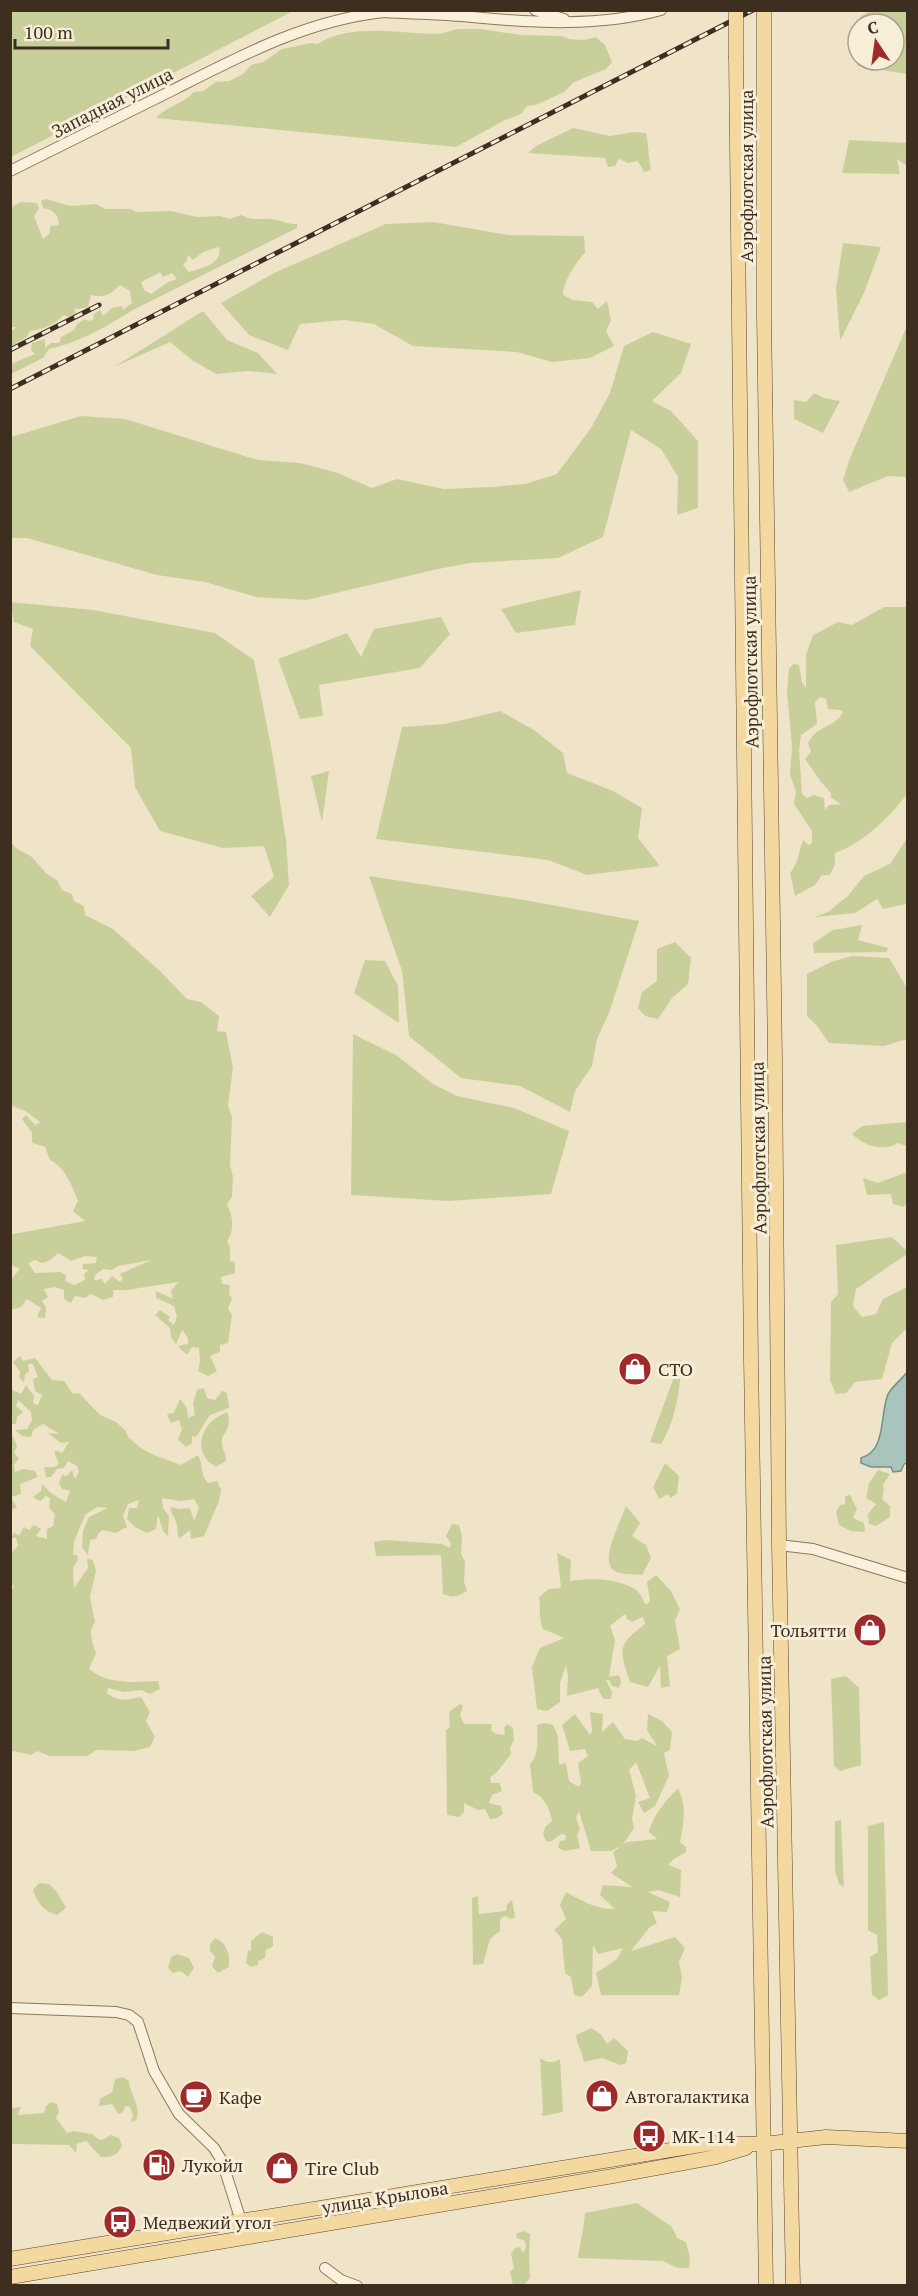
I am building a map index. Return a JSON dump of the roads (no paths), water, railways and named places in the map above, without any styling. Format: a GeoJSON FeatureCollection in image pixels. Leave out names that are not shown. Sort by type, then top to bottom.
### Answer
{"type":"FeatureCollection","features":[{"type":"Feature","properties":{"kind":"main road","name":"Аэрофлотская улица"},"geometry":{"type":"LineString","coordinates":[[736,10],[765,2286]]}},
{"type":"Feature","properties":{"kind":"main road","name":"Аэрофлотская улица"},"geometry":{"type":"LineString","coordinates":[[764,10],[764,315],[775,1058],[779,1545],[793,2286]]}},
{"type":"Feature","properties":{"kind":"main road","name":"улица Крылова"},"geometry":{"type":"LineString","coordinates":[[10,2277],[613,2176],[716,2157],[763,2144],[791,2140],[858,2137],[908,2141]]}},
{"type":"Feature","properties":{"kind":"main road","name":"улица Крылова"},"geometry":{"type":"LineString","coordinates":[[10,2259],[713,2143],[763,2144]]}},
{"type":"Feature","properties":{"kind":"street"},"geometry":{"type":"LineString","coordinates":[[535,10],[576,23]]}},
{"type":"Feature","properties":{"kind":"street","name":"Западная улица"},"geometry":{"type":"LineString","coordinates":[[10,171],[246,53],[293,33],[330,22],[384,12],[475,14],[516,21],[576,23],[614,20],[661,10]]}},
{"type":"Feature","properties":{"kind":"street"},"geometry":{"type":"LineString","coordinates":[[779,1545],[813,1549],[908,1578]]}},
{"type":"Feature","properties":{"kind":"street"},"geometry":{"type":"LineString","coordinates":[[10,2008],[116,2012],[129,2015],[138,2022],[154,2071],[179,2114],[214,2148],[222,2160],[241,2222]]}},
{"type":"Feature","properties":{"kind":"street"},"geometry":{"type":"LineString","coordinates":[[325,2268],[341,2280],[357,2286]]}},
{"type":"Feature","properties":{"kind":"water"},"geometry":{"type":"Polygon","coordinates":[[[907,1372],[907,1463],[901,1471],[893,1472],[891,1467],[871,1467],[861,1463],[861,1458],[875,1448],[878,1441],[888,1394],[907,1372]]]}},
{"type":"Feature","properties":{"kind":"railway"},"geometry":{"type":"LineString","coordinates":[[10,389],[753,10]]}},
{"type":"Feature","properties":{"kind":"railway"},"geometry":{"type":"LineString","coordinates":[[10,350],[99,305]]}},
{"type":"Feature","properties":{"kind":"place","name":"СТО"},"geometry":{"type":"Point","coordinates":[635,1369]}},
{"type":"Feature","properties":{"kind":"place","name":"Тольятти"},"geometry":{"type":"Point","coordinates":[870,1630]}},
{"type":"Feature","properties":{"kind":"place","name":"Автогалактика"},"geometry":{"type":"Point","coordinates":[602,2096]}},
{"type":"Feature","properties":{"kind":"place","name":"Кафе"},"geometry":{"type":"Point","coordinates":[196,2097]}},
{"type":"Feature","properties":{"kind":"place","name":"МК-114"},"geometry":{"type":"Point","coordinates":[649,2136]}},
{"type":"Feature","properties":{"kind":"place","name":"Лукойл"},"geometry":{"type":"Point","coordinates":[159,2165]}},
{"type":"Feature","properties":{"kind":"place","name":"Tire Club"},"geometry":{"type":"Point","coordinates":[282,2168]}},
{"type":"Feature","properties":{"kind":"place","name":"Медвежий угол"},"geometry":{"type":"Point","coordinates":[120,2222]}}]}
